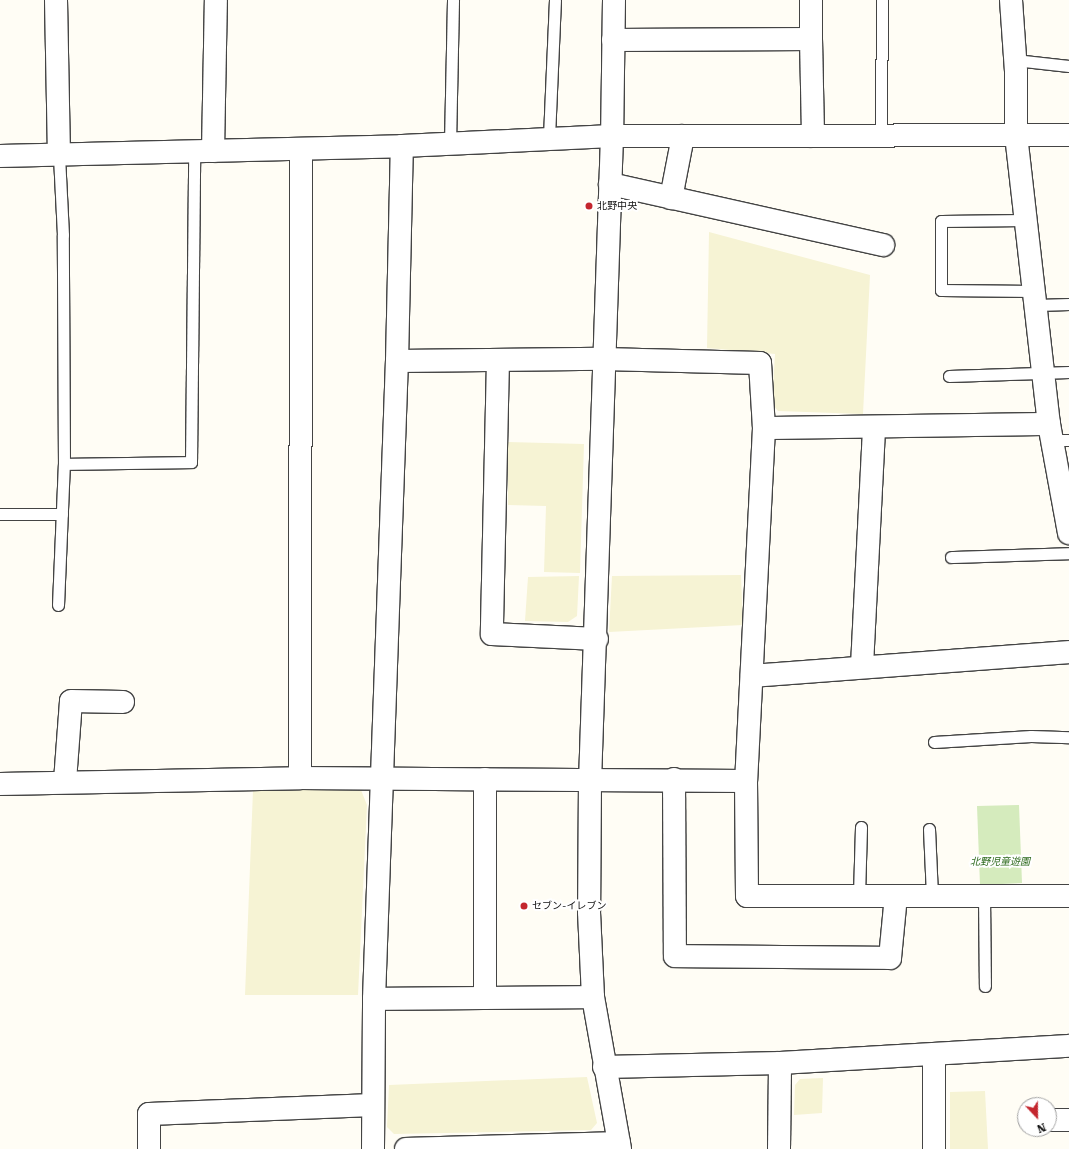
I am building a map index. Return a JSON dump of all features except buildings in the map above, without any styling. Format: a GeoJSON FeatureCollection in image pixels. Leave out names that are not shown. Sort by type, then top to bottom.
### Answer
{"type":"FeatureCollection","features":[{"type":"Feature","properties":{"kind":"street"},"geometry":{"type":"LineString","coordinates":[[56,0],[59,155]]}},
{"type":"Feature","properties":{"kind":"street"},"geometry":{"type":"LineString","coordinates":[[204,151],[216,0]]}},
{"type":"Feature","properties":{"kind":"street"},"geometry":{"type":"LineString","coordinates":[[406,1149],[620,1146],[604,1067],[593,996],[589,912],[590,781],[597,639],[603,359],[612,136],[614,0]]}},
{"type":"Feature","properties":{"kind":"street"},"geometry":{"type":"LineString","coordinates":[[811,0],[813,136]]}},
{"type":"Feature","properties":{"kind":"street"},"geometry":{"type":"LineString","coordinates":[[1011,0],[1015,60],[1016,135],[1025,220],[1044,371],[1057,435],[1069,533]]}},
{"type":"Feature","properties":{"kind":"street"},"geometry":{"type":"LineString","coordinates":[[613,40],[811,39]]}},
{"type":"Feature","properties":{"kind":"street"},"geometry":{"type":"LineString","coordinates":[[0,156],[402,146],[549,137],[1069,135]]}},
{"type":"Feature","properties":{"kind":"street"},"geometry":{"type":"LineString","coordinates":[[671,198],[683,136]]}},
{"type":"Feature","properties":{"kind":"street"},"geometry":{"type":"LineString","coordinates":[[373,1149],[374,999],[398,362],[402,146]]}},
{"type":"Feature","properties":{"kind":"street"},"geometry":{"type":"LineString","coordinates":[[300,778],[301,149]]}},
{"type":"Feature","properties":{"kind":"street"},"geometry":{"type":"LineString","coordinates":[[610,184],[883,245]]}},
{"type":"Feature","properties":{"kind":"street"},"geometry":{"type":"LineString","coordinates":[[398,362],[603,359],[760,363],[764,428],[746,781],[747,896],[1069,896]]}},
{"type":"Feature","properties":{"kind":"street"},"geometry":{"type":"LineString","coordinates":[[498,360],[492,634],[597,639]]}},
{"type":"Feature","properties":{"kind":"street"},"geometry":{"type":"LineString","coordinates":[[764,428],[874,427],[1057,435]]}},
{"type":"Feature","properties":{"kind":"street"},"geometry":{"type":"LineString","coordinates":[[862,666],[874,427]]}},
{"type":"Feature","properties":{"kind":"street"},"geometry":{"type":"LineString","coordinates":[[752,676],[862,666],[1069,652]]}},
{"type":"Feature","properties":{"kind":"street"},"geometry":{"type":"LineString","coordinates":[[65,781],[71,701],[123,702]]}},
{"type":"Feature","properties":{"kind":"street"},"geometry":{"type":"LineString","coordinates":[[0,784],[65,781],[300,778],[590,781],[674,779],[746,781]]}},
{"type":"Feature","properties":{"kind":"street"},"geometry":{"type":"LineString","coordinates":[[485,779],[485,998]]}},
{"type":"Feature","properties":{"kind":"street"},"geometry":{"type":"LineString","coordinates":[[674,779],[676,956],[890,958],[896,896]]}},
{"type":"Feature","properties":{"kind":"street"},"geometry":{"type":"LineString","coordinates":[[374,999],[593,996]]}},
{"type":"Feature","properties":{"kind":"street"},"geometry":{"type":"LineString","coordinates":[[604,1067],[780,1062],[1069,1046]]}},
{"type":"Feature","properties":{"kind":"street"},"geometry":{"type":"LineString","coordinates":[[934,1054],[934,1149]]}},
{"type":"Feature","properties":{"kind":"street"},"geometry":{"type":"LineString","coordinates":[[779,1149],[780,1062]]}},
{"type":"Feature","properties":{"kind":"street"},"geometry":{"type":"LineString","coordinates":[[149,1149],[149,1114],[373,1105]]}},
{"type":"Feature","properties":{"kind":"street"},"geometry":{"type":"LineString","coordinates":[[1057,1120],[1069,1120]]}},
{"type":"Feature","properties":{"kind":"lane"},"geometry":{"type":"LineString","coordinates":[[450,144],[453,0]]}},
{"type":"Feature","properties":{"kind":"lane"},"geometry":{"type":"LineString","coordinates":[[549,137],[554,0]]}},
{"type":"Feature","properties":{"kind":"lane"},"geometry":{"type":"LineString","coordinates":[[881,135],[882,0]]}},
{"type":"Feature","properties":{"kind":"lane"},"geometry":{"type":"LineString","coordinates":[[1015,60],[1069,66]]}},
{"type":"Feature","properties":{"kind":"lane"},"geometry":{"type":"LineString","coordinates":[[64,464],[191,462],[204,151]]}},
{"type":"Feature","properties":{"kind":"lane"},"geometry":{"type":"LineString","coordinates":[[58,606],[64,464],[63,235],[59,155]]}},
{"type":"Feature","properties":{"kind":"lane"},"geometry":{"type":"LineString","coordinates":[[1025,220],[941,221],[941,290],[1035,298],[1069,304]]}},
{"type":"Feature","properties":{"kind":"lane"},"geometry":{"type":"LineString","coordinates":[[949,376],[1044,371],[1069,372]]}},
{"type":"Feature","properties":{"kind":"lane"},"geometry":{"type":"LineString","coordinates":[[0,514],[62,514]]}},
{"type":"Feature","properties":{"kind":"lane"},"geometry":{"type":"LineString","coordinates":[[952,557],[1069,553]]}},
{"type":"Feature","properties":{"kind":"lane"},"geometry":{"type":"LineString","coordinates":[[934,742],[1031,736],[1069,737]]}},
{"type":"Feature","properties":{"kind":"lane"},"geometry":{"type":"LineString","coordinates":[[859,895],[861,827]]}},
{"type":"Feature","properties":{"kind":"lane"},"geometry":{"type":"LineString","coordinates":[[928,829],[932,896]]}},
{"type":"Feature","properties":{"kind":"lane"},"geometry":{"type":"LineString","coordinates":[[984,896],[985,986]]}},
{"type":"Feature","properties":{"kind":"shaded area"},"geometry":{"type":"Polygon","coordinates":[[[709,232],[870,275],[863,414],[778,411],[772,404],[775,354],[707,348],[709,232]]]}},
{"type":"Feature","properties":{"kind":"shaded area"},"geometry":{"type":"Polygon","coordinates":[[[508,442],[584,444],[580,573],[544,572],[546,506],[508,505],[508,442]]]}},
{"type":"Feature","properties":{"kind":"shaded area"},"geometry":{"type":"Polygon","coordinates":[[[741,575],[743,625],[609,632],[612,576],[741,575]]]}},
{"type":"Feature","properties":{"kind":"shaded area"},"geometry":{"type":"Polygon","coordinates":[[[579,576],[577,616],[568,622],[525,621],[528,577],[579,576]]]}},
{"type":"Feature","properties":{"kind":"shaded area"},"geometry":{"type":"Polygon","coordinates":[[[253,790],[361,790],[367,805],[358,995],[245,995],[253,790]]]}},
{"type":"Feature","properties":{"kind":"shaded area"},"geometry":{"type":"Polygon","coordinates":[[[587,1077],[597,1123],[591,1130],[394,1134],[387,1127],[389,1085],[587,1077]]]}},
{"type":"Feature","properties":{"kind":"shaded area"},"geometry":{"type":"Polygon","coordinates":[[[823,1078],[822,1113],[794,1115],[795,1085],[800,1079],[823,1078]]]}},
{"type":"Feature","properties":{"kind":"shaded area"},"geometry":{"type":"Polygon","coordinates":[[[985,1091],[988,1149],[950,1149],[950,1092],[985,1091]]]}},
{"type":"Feature","properties":{"kind":"green space","name":"北野児童遊園"},"geometry":{"type":"Polygon","coordinates":[[[1019,805],[1022,883],[980,885],[977,806],[1019,805]]]}},
{"type":"Feature","properties":{"kind":"place","name":"北野中央"},"geometry":{"type":"Point","coordinates":[589,206]}},
{"type":"Feature","properties":{"kind":"place","name":"セブン-イレブン"},"geometry":{"type":"Point","coordinates":[524,906]}}]}
